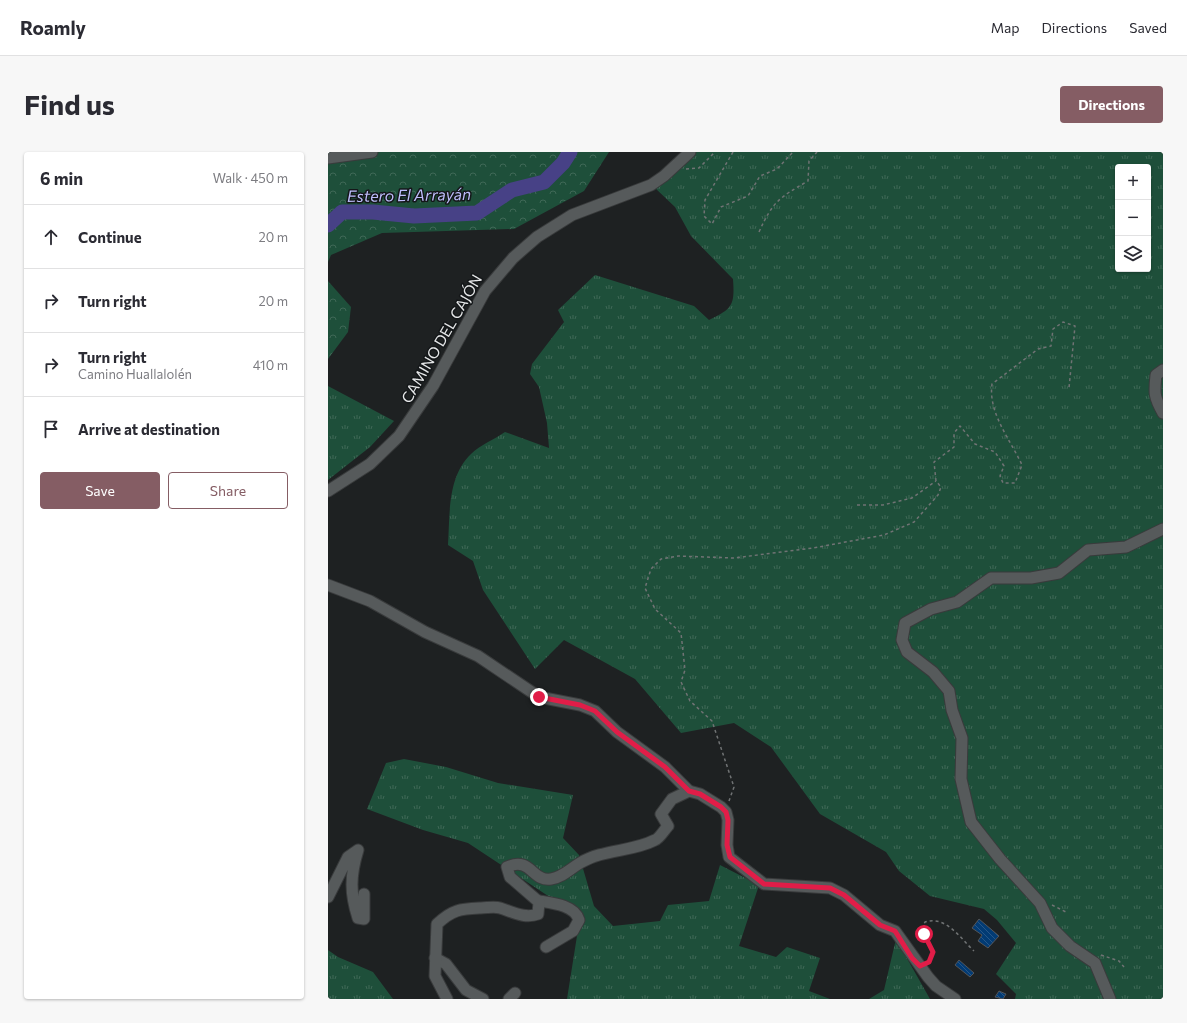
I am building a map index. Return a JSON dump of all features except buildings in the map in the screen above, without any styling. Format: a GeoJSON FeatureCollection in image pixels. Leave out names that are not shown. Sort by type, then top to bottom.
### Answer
{"type":"FeatureCollection","features":[{"type":"Feature","properties":{"kind":"street"},"geometry":{"type":"LineString","coordinates":[[328,158],[372,152]]}},
{"type":"Feature","properties":{"kind":"street","name":"CAMINO DEL CAJÓN"},"geometry":{"type":"LineString","coordinates":[[328,491],[370,464],[399,436],[433,386],[485,291],[513,258],[542,234],[572,215],[584,209],[641,190],[651,185],[664,176],[690,152]]}},
{"type":"Feature","properties":{"kind":"street"},"geometry":{"type":"LineString","coordinates":[[1163,370],[1156,375],[1155,385],[1155,399],[1163,413]]}},
{"type":"Feature","properties":{"kind":"street"},"geometry":{"type":"LineString","coordinates":[[1110,999],[1095,963],[1070,946],[1052,928],[1040,903],[1000,860],[972,822],[961,779],[962,738],[952,710],[949,691],[933,672],[907,652],[902,640],[905,623],[931,609],[957,602],[991,578],[1031,578],[1059,572],[1088,550],[1126,547],[1163,529]]}},
{"type":"Feature","properties":{"kind":"street"},"geometry":{"type":"LineString","coordinates":[[328,585],[370,601],[424,632],[478,656],[539,697],[580,705],[595,711],[617,732],[665,767],[689,791],[700,794],[721,807],[726,812],[728,820],[727,845],[730,857],[764,884],[830,888],[844,895],[880,925],[895,931],[912,958],[936,986],[955,999]]}},
{"type":"Feature","properties":{"kind":"street"},"geometry":{"type":"LineString","coordinates":[[546,947],[573,931],[579,920],[578,916],[574,911],[558,904],[538,901],[510,877],[507,867],[516,863],[524,865],[539,876],[549,879],[567,873],[579,863],[598,854],[657,840],[668,826],[661,814],[672,798],[689,791]]}},
{"type":"Feature","properties":{"kind":"street"},"geometry":{"type":"LineString","coordinates":[[328,897],[348,857],[358,850],[351,872],[352,900],[358,918],[364,919],[364,894]]}},
{"type":"Feature","properties":{"kind":"street"},"geometry":{"type":"LineString","coordinates":[[447,999],[435,976],[437,924],[446,915],[462,908],[498,907],[519,914],[532,916],[538,914],[538,901]]}},
{"type":"Feature","properties":{"kind":"street"},"geometry":{"type":"LineString","coordinates":[[435,958],[446,964],[466,990],[483,999]]}},
{"type":"Feature","properties":{"kind":"path"},"geometry":{"type":"LineString","coordinates":[[684,170],[699,168],[715,152]]}},
{"type":"Feature","properties":{"kind":"path"},"geometry":{"type":"LineString","coordinates":[[733,152],[705,200],[704,216],[712,224],[721,207],[748,196],[760,176],[777,168],[793,152]]}},
{"type":"Feature","properties":{"kind":"path"},"geometry":{"type":"LineString","coordinates":[[759,232],[767,215],[778,198],[808,181],[809,161],[817,152]]}},
{"type":"Feature","properties":{"kind":"path"},"geometry":{"type":"LineString","coordinates":[[726,812],[734,787],[712,721],[690,701],[680,682],[685,670],[681,634],[655,609],[645,588],[651,569],[661,558],[678,556],[734,558],[813,548],[884,535],[914,522],[938,495],[940,487],[936,481],[934,462],[954,447],[954,433],[960,426],[975,444],[995,452],[1004,466],[1000,476],[1003,483],[1015,483],[1022,464],[994,413],[990,396],[992,384],[1038,349],[1051,346],[1053,329],[1063,322],[1074,326],[1069,388]]}},
{"type":"Feature","properties":{"kind":"path"},"geometry":{"type":"LineString","coordinates":[[857,506],[883,506],[912,498],[936,481]]}},
{"type":"Feature","properties":{"kind":"path"},"geometry":{"type":"LineString","coordinates":[[1040,903],[1055,906],[1066,912]]}},
{"type":"Feature","properties":{"kind":"path"},"geometry":{"type":"LineString","coordinates":[[920,966],[929,962],[933,952],[922,927],[925,922],[930,920],[941,922],[956,932],[974,951]]}},
{"type":"Feature","properties":{"kind":"green space"},"geometry":{"type":"Polygon","coordinates":[[[328,152],[609,152],[584,191],[514,229],[382,233],[331,255],[328,262],[328,152]]]}},
{"type":"Feature","properties":{"kind":"green space"},"geometry":{"type":"Polygon","coordinates":[[[695,152],[1163,152],[1163,999],[1015,999],[1016,994],[996,974],[1016,943],[997,920],[984,909],[930,896],[899,871],[886,852],[820,814],[771,747],[734,723],[681,733],[635,679],[564,640],[535,669],[483,590],[473,561],[448,545],[451,497],[454,485],[463,463],[471,454],[505,432],[549,448],[547,423],[539,387],[530,374],[532,364],[564,322],[558,310],[595,275],[694,306],[709,320],[723,313],[730,306],[733,295],[733,279],[691,236],[675,207],[655,188],[695,152]]]}},
{"type":"Feature","properties":{"kind":"green space"},"geometry":{"type":"Polygon","coordinates":[[[328,281],[351,307],[348,332],[328,359],[328,281]]]}},
{"type":"Feature","properties":{"kind":"green space"},"geometry":{"type":"Polygon","coordinates":[[[328,386],[394,421],[370,447],[328,480],[328,386]]]}},
{"type":"Feature","properties":{"kind":"green space"},"geometry":{"type":"Polygon","coordinates":[[[404,759],[446,767],[498,783],[573,795],[563,838],[579,855],[594,906],[613,926],[660,921],[668,905],[709,901],[720,865],[759,885],[739,946],[776,957],[787,947],[820,958],[809,991],[830,999],[567,999],[580,917],[468,843],[423,830],[367,809],[386,763],[404,759]]]}},
{"type":"Feature","properties":{"kind":"green space"},"geometry":{"type":"Polygon","coordinates":[[[896,939],[930,999],[869,999],[884,990],[896,939]]]}},
{"type":"Feature","properties":{"kind":"green space"},"geometry":{"type":"Polygon","coordinates":[[[328,950],[338,957],[373,972],[393,999],[328,999],[328,950]]]}},
{"type":"Feature","properties":{"kind":"waterway","name":"Estero El Arrayán"},"geometry":{"type":"LineString","coordinates":[[328,225],[342,212],[373,212],[414,216],[477,213],[512,190],[544,182],[563,163],[570,152]]}},
{"type":"Feature","properties":{"kind":"route"},"geometry":{"type":"LineString","coordinates":[[539,697],[580,705],[595,711],[617,732],[665,767],[689,791],[700,794],[721,807],[726,812],[728,820],[727,845],[730,857],[764,884],[830,888],[844,895],[880,925],[895,931],[912,958],[920,966],[929,962],[932,958],[933,952],[924,934]]}}]}
